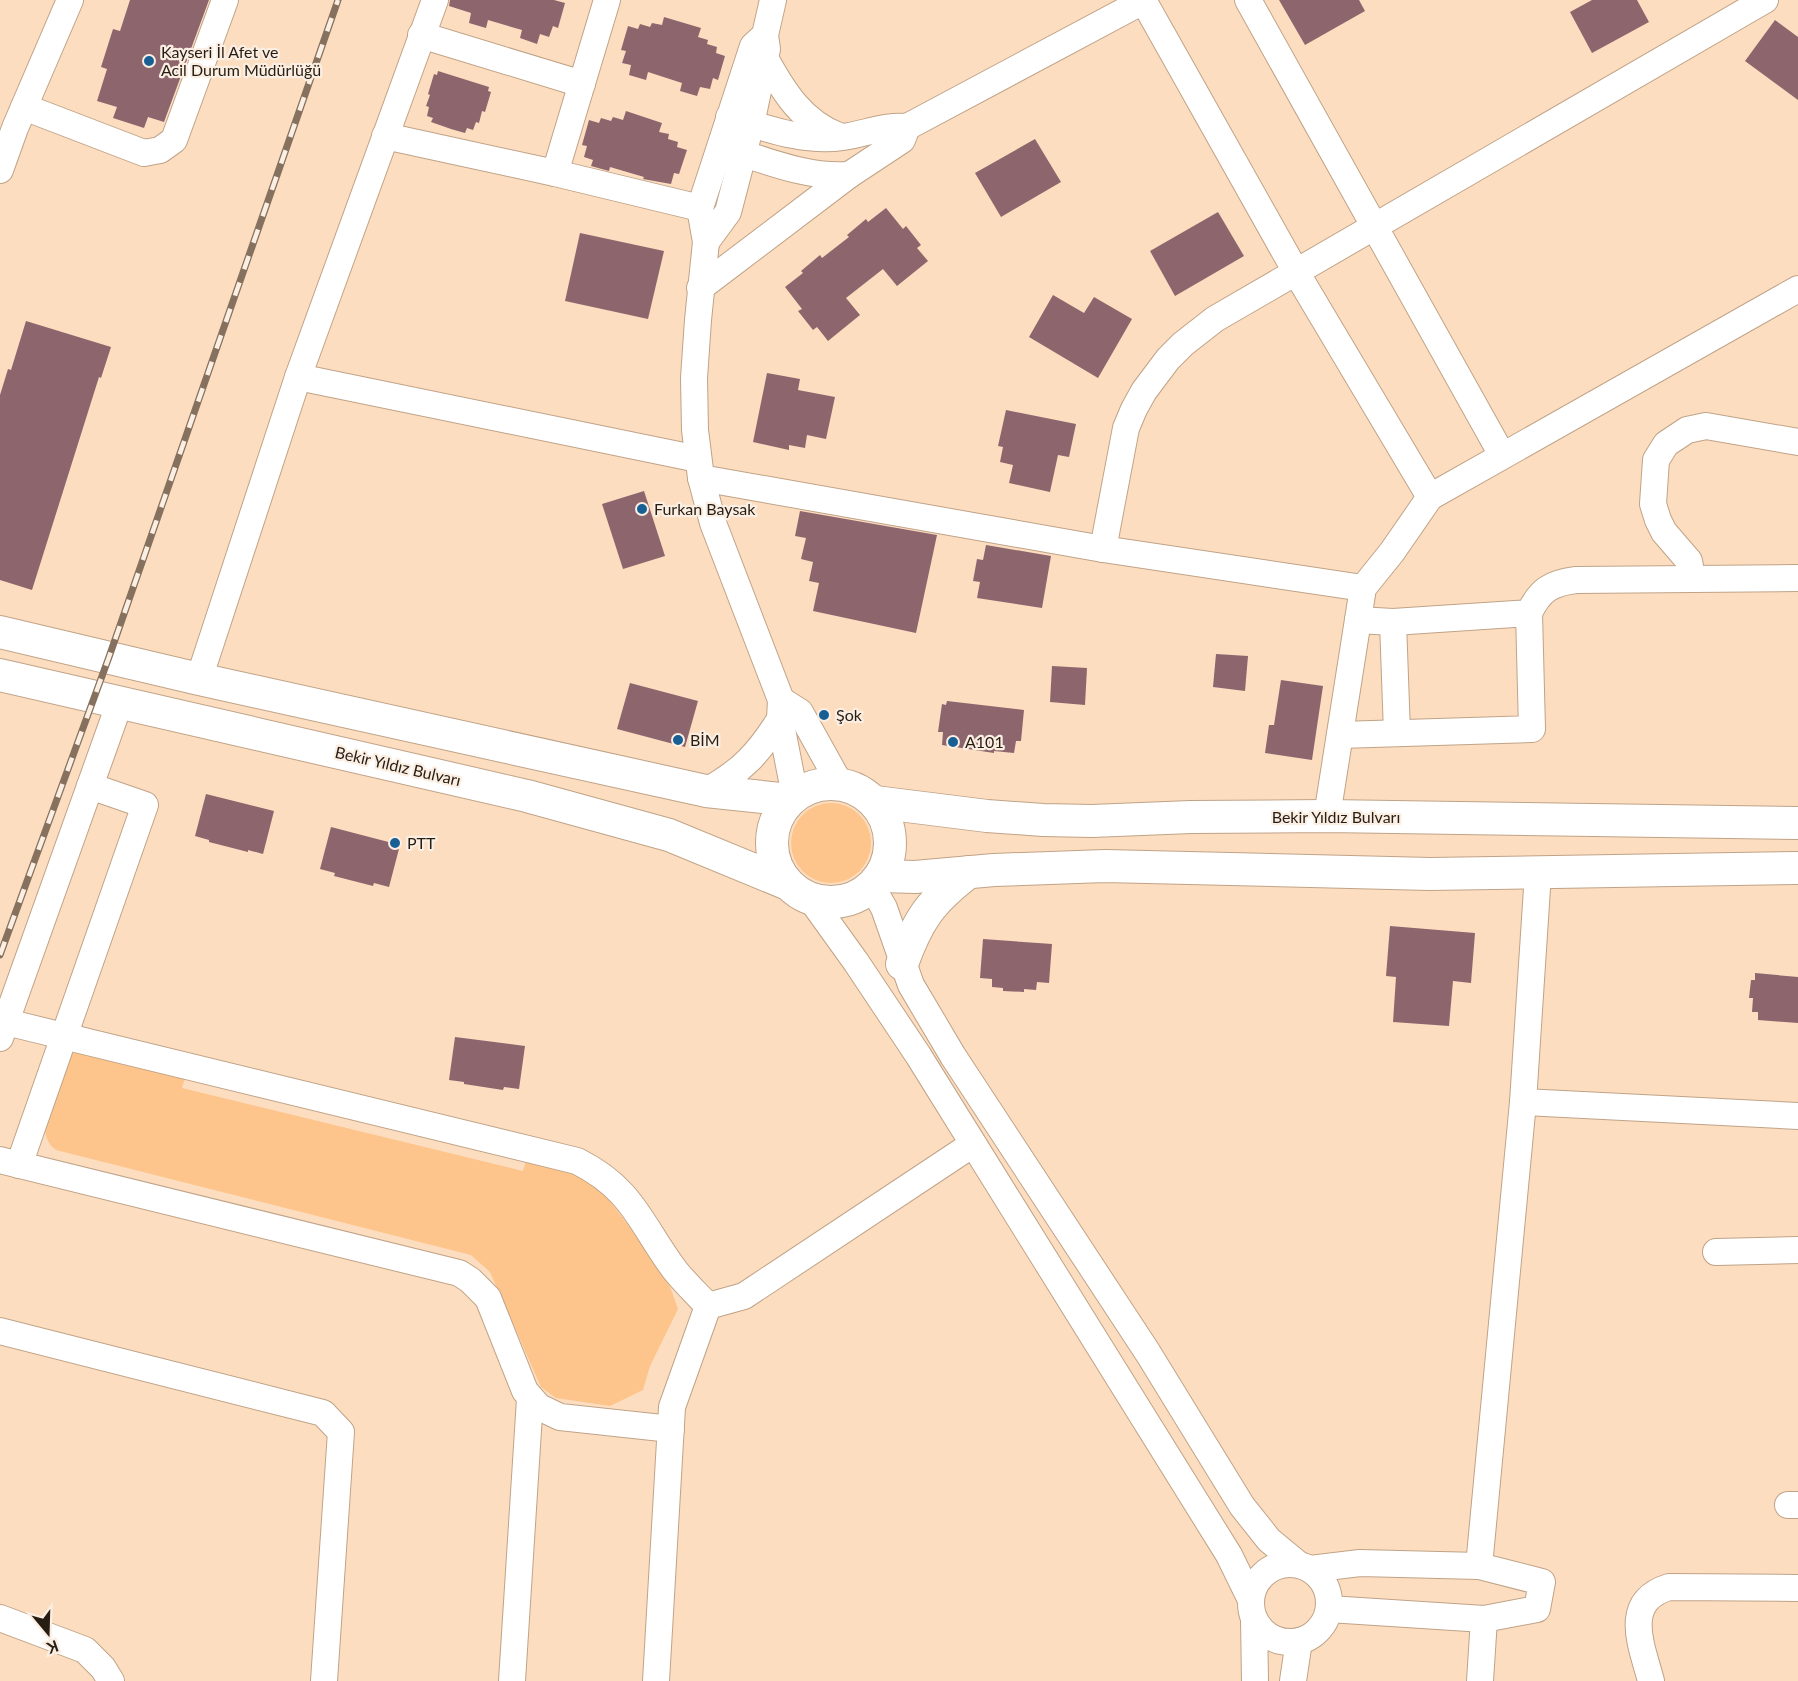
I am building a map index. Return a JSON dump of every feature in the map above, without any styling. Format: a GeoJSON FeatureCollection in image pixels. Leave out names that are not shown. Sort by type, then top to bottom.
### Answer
{"type":"FeatureCollection","features":[{"type":"Feature","properties":{"kind":"main road"},"geometry":{"type":"LineString","coordinates":[[0,632],[199,679],[706,791],[793,798]]}},
{"type":"Feature","properties":{"kind":"main road","name":"Bekir Yıldız Bulvarı"},"geometry":{"type":"LineString","coordinates":[[0,675],[527,796],[669,835],[799,891]]}},
{"type":"Feature","properties":{"kind":"main road"},"geometry":{"type":"LineString","coordinates":[[840,784],[853,788],[875,802],[886,819],[891,838],[889,858],[876,881],[861,894],[836,903],[799,891],[774,861],[772,835],[782,810],[793,798],[813,786],[840,784]]}},
{"type":"Feature","properties":{"kind":"main road","name":"Bekir Yıldız Bulvarı"},"geometry":{"type":"LineString","coordinates":[[875,802],[987,816],[1043,820],[1327,816],[1798,823]]}},
{"type":"Feature","properties":{"kind":"main road"},"geometry":{"type":"LineString","coordinates":[[876,881],[969,872],[1105,866],[1430,874],[1798,868]]}},
{"type":"Feature","properties":{"kind":"main road"},"geometry":{"type":"LineString","coordinates":[[902,964],[911,938],[928,910],[950,887],[969,872]]}},
{"type":"Feature","properties":{"kind":"street"},"geometry":{"type":"LineString","coordinates":[[0,170],[70,0]]}},
{"type":"Feature","properties":{"kind":"street"},"geometry":{"type":"LineString","coordinates":[[24,107],[144,153],[160,150],[174,140],[225,0]]}},
{"type":"Feature","properties":{"kind":"street"},"geometry":{"type":"LineString","coordinates":[[199,679],[297,377],[435,0]]}},
{"type":"Feature","properties":{"kind":"street"},"geometry":{"type":"LineString","coordinates":[[555,173],[607,0]]}},
{"type":"Feature","properties":{"kind":"street"},"geometry":{"type":"LineString","coordinates":[[773,0],[765,46],[777,81],[799,110],[820,127],[842,137]]}},
{"type":"Feature","properties":{"kind":"street"},"geometry":{"type":"LineString","coordinates":[[740,121],[802,137],[842,137],[891,125],[907,127],[1144,0],[1296,272],[1430,497]]}},
{"type":"Feature","properties":{"kind":"street"},"geometry":{"type":"LineString","coordinates":[[1248,0],[1502,455]]}},
{"type":"Feature","properties":{"kind":"street"},"geometry":{"type":"LineString","coordinates":[[1103,549],[1126,428],[1155,374],[1182,344],[1198,331],[1296,272],[1765,0]]}},
{"type":"Feature","properties":{"kind":"street"},"geometry":{"type":"LineString","coordinates":[[422,36],[582,84]]}},
{"type":"Feature","properties":{"kind":"street"},"geometry":{"type":"LineString","coordinates":[[706,242],[728,212],[732,150],[740,121],[753,46],[765,46]]}},
{"type":"Feature","properties":{"kind":"street"},"geometry":{"type":"LineString","coordinates":[[700,288],[849,175],[902,140],[907,127]]}},
{"type":"Feature","properties":{"kind":"street"},"geometry":{"type":"LineString","coordinates":[[385,136],[555,173],[700,208]]}},
{"type":"Feature","properties":{"kind":"street"},"geometry":{"type":"LineString","coordinates":[[732,150],[811,173],[830,176],[849,175]]}},
{"type":"Feature","properties":{"kind":"street"},"geometry":{"type":"LineString","coordinates":[[732,150],[700,208],[706,242],[700,288],[694,378],[695,430],[700,468],[713,522],[781,710],[793,798]]}},
{"type":"Feature","properties":{"kind":"street"},"geometry":{"type":"LineString","coordinates":[[1327,816],[1363,588],[1392,552],[1430,497],[1798,289]]}},
{"type":"Feature","properties":{"kind":"street"},"geometry":{"type":"LineString","coordinates":[[297,377],[700,468],[1103,549],[1363,588]]}},
{"type":"Feature","properties":{"kind":"street"},"geometry":{"type":"LineString","coordinates":[[1692,578],[1689,561],[1664,532],[1653,504],[1656,460],[1666,444],[1687,430],[1706,426],[1798,442]]}},
{"type":"Feature","properties":{"kind":"street"},"geometry":{"type":"LineString","coordinates":[[1340,735],[1532,729],[1529,613],[1541,594],[1560,582],[1798,578]]}},
{"type":"Feature","properties":{"kind":"street"},"geometry":{"type":"LineString","coordinates":[[1358,620],[1393,622],[1529,613]]}},
{"type":"Feature","properties":{"kind":"street"},"geometry":{"type":"LineString","coordinates":[[1393,622],[1397,734]]}},
{"type":"Feature","properties":{"kind":"street"},"geometry":{"type":"LineString","coordinates":[[120,702],[3,1030],[64,1036],[577,1161],[602,1175],[623,1194],[675,1270],[708,1306]]}},
{"type":"Feature","properties":{"kind":"street"},"geometry":{"type":"LineString","coordinates":[[781,710],[800,712],[840,784]]}},
{"type":"Feature","properties":{"kind":"street"},"geometry":{"type":"LineString","coordinates":[[706,791],[724,781],[753,758],[764,746],[781,710]]}},
{"type":"Feature","properties":{"kind":"street"},"geometry":{"type":"LineString","coordinates":[[90,786],[145,805],[64,1036],[6,1165],[459,1273],[470,1280],[488,1298],[525,1391],[539,1407],[560,1417],[671,1429]]}},
{"type":"Feature","properties":{"kind":"street"},"geometry":{"type":"LineString","coordinates":[[1479,1566],[1523,1102],[1538,873]]}},
{"type":"Feature","properties":{"kind":"street"},"geometry":{"type":"LineString","coordinates":[[799,891],[889,1010],[973,1144],[1229,1555],[1262,1630],[1273,1638],[1285,1641],[1299,1641],[1316,1632],[1329,1609],[1327,1589],[1320,1578],[1269,1540],[1242,1506],[1148,1353],[952,1056],[922,1007],[902,964],[876,881]]}},
{"type":"Feature","properties":{"kind":"street"},"geometry":{"type":"LineString","coordinates":[[1523,1102],[1798,1116]]}},
{"type":"Feature","properties":{"kind":"street"},"geometry":{"type":"LineString","coordinates":[[708,1306],[744,1296],[973,1144]]}},
{"type":"Feature","properties":{"kind":"street"},"geometry":{"type":"LineString","coordinates":[[1716,1252],[1798,1250]]}},
{"type":"Feature","properties":{"kind":"street"},"geometry":{"type":"LineString","coordinates":[[656,1681],[672,1407],[708,1306]]}},
{"type":"Feature","properties":{"kind":"street"},"geometry":{"type":"LineString","coordinates":[[0,1331],[323,1413],[341,1432],[324,1681]]}},
{"type":"Feature","properties":{"kind":"street"},"geometry":{"type":"LineString","coordinates":[[512,1681],[530,1399]]}},
{"type":"Feature","properties":{"kind":"street"},"geometry":{"type":"LineString","coordinates":[[1255,1681],[1252,1610],[1254,1587],[1266,1572],[1278,1565],[1304,1567],[1360,1563],[1479,1566],[1542,1582],[1537,1609],[1484,1619],[1329,1609]]}},
{"type":"Feature","properties":{"kind":"street"},"geometry":{"type":"LineString","coordinates":[[1651,1681],[1639,1633],[1638,1617],[1645,1602],[1660,1590],[1670,1587],[1798,1588]]}},
{"type":"Feature","properties":{"kind":"street"},"geometry":{"type":"LineString","coordinates":[[0,1618],[85,1650],[111,1681]]}},
{"type":"Feature","properties":{"kind":"street"},"geometry":{"type":"LineString","coordinates":[[1480,1681],[1484,1619]]}},
{"type":"Feature","properties":{"kind":"street"},"geometry":{"type":"LineString","coordinates":[[1293,1681],[1299,1641]]}},
{"type":"Feature","properties":{"kind":"shaded area"},"geometry":{"type":"Polygon","coordinates":[[[831,803],[846,806],[859,815],[868,828],[871,843],[868,858],[859,871],[846,880],[831,883],[816,880],[803,871],[794,858],[791,843],[794,828],[803,815],[816,806],[831,803]]]}},
{"type":"Feature","properties":{"kind":"shaded area"},"geometry":{"type":"Polygon","coordinates":[[[81,1051],[187,1071],[182,1088],[523,1171],[528,1155],[571,1171],[603,1192],[668,1281],[678,1309],[650,1366],[643,1390],[610,1406],[556,1398],[541,1387],[490,1272],[471,1255],[56,1150],[48,1141],[44,1122],[71,1054],[81,1051]]]}},
{"type":"Feature","properties":{"kind":"building"},"geometry":{"type":"Polygon","coordinates":[[[130,0],[209,0],[164,122],[148,117],[144,128],[113,118],[117,107],[97,101],[107,69],[101,67],[113,29],[120,31],[130,0]]]}},
{"type":"Feature","properties":{"kind":"building"},"geometry":{"type":"Polygon","coordinates":[[[450,0],[554,0],[565,3],[558,28],[553,26],[549,37],[540,34],[537,44],[520,38],[522,30],[488,20],[486,28],[469,23],[471,13],[449,6],[450,0]]]}},
{"type":"Feature","properties":{"kind":"building"},"geometry":{"type":"Polygon","coordinates":[[[1279,0],[1359,0],[1365,11],[1305,45],[1279,0]]]}},
{"type":"Feature","properties":{"kind":"building"},"geometry":{"type":"Polygon","coordinates":[[[1592,0],[1637,0],[1649,22],[1592,53],[1570,12],[1592,0]]]}},
{"type":"Feature","properties":{"kind":"building"},"geometry":{"type":"Polygon","coordinates":[[[664,17],[701,28],[698,37],[708,40],[707,44],[717,47],[716,53],[725,56],[718,80],[713,78],[710,89],[700,87],[697,96],[680,91],[682,83],[648,72],[646,80],[629,75],[631,65],[622,63],[626,51],[621,50],[628,26],[638,29],[640,24],[650,27],[652,23],[662,25],[664,17]]]}},
{"type":"Feature","properties":{"kind":"building"},"geometry":{"type":"Polygon","coordinates":[[[1775,20],[1798,37],[1798,100],[1745,61],[1775,20]]]}},
{"type":"Feature","properties":{"kind":"building"},"geometry":{"type":"Polygon","coordinates":[[[438,71],[489,87],[488,91],[491,92],[485,112],[482,111],[479,123],[476,122],[473,130],[467,128],[465,133],[451,129],[431,122],[433,118],[427,116],[429,107],[426,106],[430,95],[428,94],[434,74],[437,75],[438,71]]]}},
{"type":"Feature","properties":{"kind":"building"},"geometry":{"type":"Polygon","coordinates":[[[626,111],[662,123],[659,132],[669,134],[668,139],[678,142],[677,147],[687,150],[679,174],[674,173],[671,184],[643,179],[644,177],[610,167],[609,171],[591,166],[593,160],[584,157],[587,146],[582,145],[589,120],[599,123],[601,118],[611,121],[613,117],[623,120],[626,111]]]}},
{"type":"Feature","properties":{"kind":"building"},"geometry":{"type":"Polygon","coordinates":[[[1035,139],[1061,182],[1001,217],[975,173],[1035,139]]]}},
{"type":"Feature","properties":{"kind":"building"},"geometry":{"type":"Polygon","coordinates":[[[886,208],[903,229],[906,226],[921,245],[917,248],[928,261],[897,286],[883,269],[846,298],[860,315],[828,341],[817,327],[813,330],[798,311],[802,309],[785,287],[803,273],[801,271],[820,255],[822,258],[849,237],[847,235],[866,219],[868,222],[886,208]]]}},
{"type":"Feature","properties":{"kind":"building"},"geometry":{"type":"Polygon","coordinates":[[[1218,212],[1244,256],[1175,296],[1150,251],[1218,212]]]}},
{"type":"Feature","properties":{"kind":"building"},"geometry":{"type":"Polygon","coordinates":[[[580,233],[664,251],[648,319],[565,301],[580,233]]]}},
{"type":"Feature","properties":{"kind":"building"},"geometry":{"type":"Polygon","coordinates":[[[1053,295],[1084,313],[1094,297],[1132,319],[1098,378],[1029,337],[1053,295]]]}},
{"type":"Feature","properties":{"kind":"building"},"geometry":{"type":"Polygon","coordinates":[[[26,321],[111,347],[101,378],[99,377],[32,590],[0,580],[0,395],[8,369],[11,370],[26,321]]]}},
{"type":"Feature","properties":{"kind":"building"},"geometry":{"type":"Polygon","coordinates":[[[767,373],[800,379],[798,390],[835,397],[826,439],[807,435],[805,448],[789,445],[789,450],[753,442],[767,373]]]}},
{"type":"Feature","properties":{"kind":"building"},"geometry":{"type":"Polygon","coordinates":[[[1006,410],[1076,424],[1069,457],[1058,455],[1050,492],[1009,483],[1013,465],[1000,462],[1003,447],[998,446],[1006,410]]]}},
{"type":"Feature","properties":{"kind":"building"},"geometry":{"type":"Polygon","coordinates":[[[644,491],[665,556],[623,569],[602,504],[644,491]]]}},
{"type":"Feature","properties":{"kind":"building"},"geometry":{"type":"Polygon","coordinates":[[[800,511],[937,535],[916,633],[813,611],[819,583],[809,581],[813,562],[801,559],[806,538],[795,536],[800,511]]]}},
{"type":"Feature","properties":{"kind":"building"},"geometry":{"type":"Polygon","coordinates":[[[986,545],[1051,556],[1042,608],[977,598],[980,582],[973,581],[977,559],[983,560],[986,545]]]}},
{"type":"Feature","properties":{"kind":"building"},"geometry":{"type":"Polygon","coordinates":[[[1216,654],[1248,656],[1245,691],[1213,687],[1216,654]]]}},
{"type":"Feature","properties":{"kind":"building"},"geometry":{"type":"Polygon","coordinates":[[[1052,666],[1087,668],[1085,705],[1050,702],[1052,666]]]}},
{"type":"Feature","properties":{"kind":"building"},"geometry":{"type":"Polygon","coordinates":[[[1281,680],[1323,686],[1312,760],[1265,753],[1269,725],[1274,725],[1281,680]]]}},
{"type":"Feature","properties":{"kind":"building"},"geometry":{"type":"Polygon","coordinates":[[[630,683],[698,701],[685,747],[617,729],[630,683]]]}},
{"type":"Feature","properties":{"kind":"building"},"geometry":{"type":"Polygon","coordinates":[[[947,701],[1024,710],[1021,741],[1016,741],[1014,753],[994,751],[994,753],[942,745],[943,732],[938,732],[942,704],[946,705],[947,701]]]}},
{"type":"Feature","properties":{"kind":"building"},"geometry":{"type":"Polygon","coordinates":[[[206,794],[274,811],[263,854],[209,842],[209,840],[195,836],[206,794]]]}},
{"type":"Feature","properties":{"kind":"building"},"geometry":{"type":"Polygon","coordinates":[[[331,827],[400,845],[389,887],[374,883],[373,886],[334,876],[335,873],[320,869],[331,827]]]}},
{"type":"Feature","properties":{"kind":"building"},"geometry":{"type":"Polygon","coordinates":[[[1390,926],[1475,933],[1471,983],[1453,981],[1449,1026],[1393,1022],[1396,977],[1386,976],[1390,926]]]}},
{"type":"Feature","properties":{"kind":"building"},"geometry":{"type":"Polygon","coordinates":[[[983,939],[1052,944],[1049,983],[1037,982],[1036,990],[1024,989],[1024,992],[1003,991],[1003,988],[992,987],[992,979],[980,978],[983,939]]]}},
{"type":"Feature","properties":{"kind":"building"},"geometry":{"type":"Polygon","coordinates":[[[1755,973],[1798,977],[1798,1023],[1758,1020],[1758,1012],[1752,1012],[1753,998],[1749,998],[1751,980],[1755,980],[1755,973]]]}},
{"type":"Feature","properties":{"kind":"building"},"geometry":{"type":"Polygon","coordinates":[[[455,1037],[525,1046],[519,1089],[504,1087],[503,1090],[449,1080],[455,1037]]]}},
{"type":"Feature","properties":{"kind":"railway"},"geometry":{"type":"LineString","coordinates":[[0,955],[109,657],[338,0]]}},
{"type":"Feature","properties":{"kind":"place","name":"Kayseri İl Afet ve Acil Durum Müdürlüğü"},"geometry":{"type":"Point","coordinates":[149,61]}},
{"type":"Feature","properties":{"kind":"place","name":"Furkan Baysak"},"geometry":{"type":"Point","coordinates":[642,509]}},
{"type":"Feature","properties":{"kind":"place","name":"Şok"},"geometry":{"type":"Point","coordinates":[824,715]}},
{"type":"Feature","properties":{"kind":"place","name":"BİM"},"geometry":{"type":"Point","coordinates":[678,740]}},
{"type":"Feature","properties":{"kind":"place","name":"A101"},"geometry":{"type":"Point","coordinates":[953,742]}},
{"type":"Feature","properties":{"kind":"place","name":"PTT"},"geometry":{"type":"Point","coordinates":[395,843]}}]}
